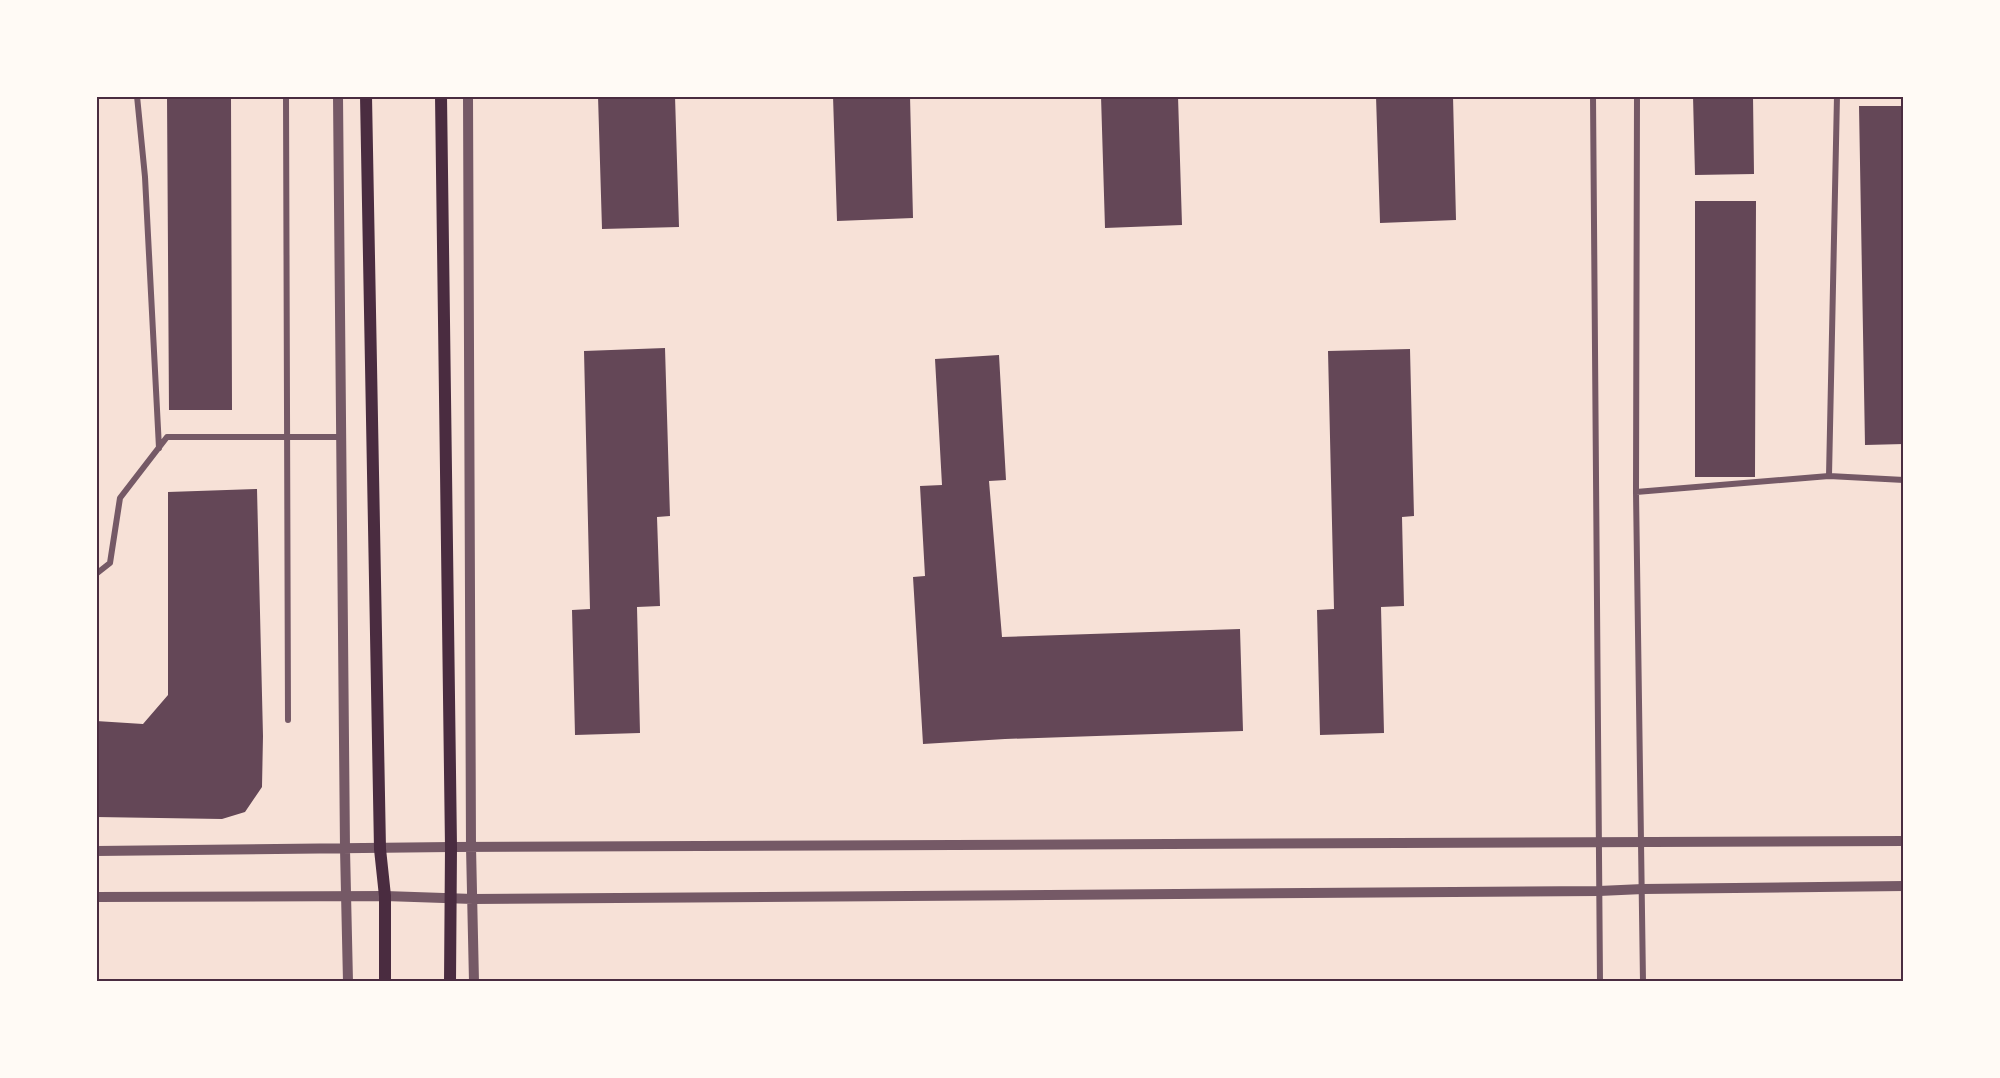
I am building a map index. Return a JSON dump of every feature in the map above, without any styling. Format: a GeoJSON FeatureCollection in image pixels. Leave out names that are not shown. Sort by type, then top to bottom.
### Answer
{"type":"FeatureCollection","features":[{"type":"Feature","properties":{"kind":"main road"},"geometry":{"type":"LineString","coordinates":[[366,96],[380,849],[385,896],[385,982]]}},
{"type":"Feature","properties":{"kind":"main road"},"geometry":{"type":"LineString","coordinates":[[441,96],[451,847],[450,982]]}},
{"type":"Feature","properties":{"kind":"street"},"geometry":{"type":"LineString","coordinates":[[137,96],[145,177],[159,448]]}},
{"type":"Feature","properties":{"kind":"street"},"geometry":{"type":"LineString","coordinates":[[286,96],[288,720]]}},
{"type":"Feature","properties":{"kind":"street"},"geometry":{"type":"LineString","coordinates":[[338,96],[348,982]]}},
{"type":"Feature","properties":{"kind":"street"},"geometry":{"type":"LineString","coordinates":[[468,96],[471,847],[474,982]]}},
{"type":"Feature","properties":{"kind":"street"},"geometry":{"type":"LineString","coordinates":[[1593,96],[1600,982]]}},
{"type":"Feature","properties":{"kind":"street"},"geometry":{"type":"LineString","coordinates":[[1637,96],[1636,492],[1643,982]]}},
{"type":"Feature","properties":{"kind":"street"},"geometry":{"type":"LineString","coordinates":[[1829,476],[1838,96]]}},
{"type":"Feature","properties":{"kind":"street"},"geometry":{"type":"LineString","coordinates":[[96,574],[110,563],[120,498],[166,438],[342,437]]}},
{"type":"Feature","properties":{"kind":"street"},"geometry":{"type":"LineString","coordinates":[[1636,492],[1829,476],[1904,480]]}},
{"type":"Feature","properties":{"kind":"street"},"geometry":{"type":"LineString","coordinates":[[96,851],[451,847],[1904,841]]}},
{"type":"Feature","properties":{"kind":"street"},"geometry":{"type":"LineString","coordinates":[[96,897],[385,896],[473,899],[1599,891],[1904,886]]}},
{"type":"Feature","properties":{"kind":"building"},"geometry":{"type":"Polygon","coordinates":[[[167,96],[231,96],[232,410],[169,410],[167,96]]]}},
{"type":"Feature","properties":{"kind":"building"},"geometry":{"type":"Polygon","coordinates":[[[598,96],[675,96],[679,227],[602,229],[598,96]]]}},
{"type":"Feature","properties":{"kind":"building"},"geometry":{"type":"Polygon","coordinates":[[[833,96],[910,96],[913,218],[837,221],[833,96]]]}},
{"type":"Feature","properties":{"kind":"building"},"geometry":{"type":"Polygon","coordinates":[[[1101,96],[1178,96],[1182,225],[1105,228],[1101,96]]]}},
{"type":"Feature","properties":{"kind":"building"},"geometry":{"type":"Polygon","coordinates":[[[1376,96],[1453,96],[1456,220],[1380,223],[1376,96]]]}},
{"type":"Feature","properties":{"kind":"building"},"geometry":{"type":"Polygon","coordinates":[[[1693,96],[1753,96],[1754,174],[1695,175],[1693,96]]]}},
{"type":"Feature","properties":{"kind":"building"},"geometry":{"type":"Polygon","coordinates":[[[1859,106],[1904,106],[1904,444],[1865,445],[1859,106]]]}},
{"type":"Feature","properties":{"kind":"building"},"geometry":{"type":"Polygon","coordinates":[[[1695,201],[1756,201],[1755,477],[1695,477],[1695,201]]]}},
{"type":"Feature","properties":{"kind":"building"},"geometry":{"type":"Polygon","coordinates":[[[665,348],[670,516],[657,517],[660,606],[637,607],[640,733],[575,735],[572,610],[590,609],[584,351],[665,348]]]}},
{"type":"Feature","properties":{"kind":"building"},"geometry":{"type":"Polygon","coordinates":[[[1410,349],[1414,516],[1402,517],[1404,606],[1381,607],[1384,733],[1320,735],[1317,610],[1334,609],[1328,351],[1410,349]]]}},
{"type":"Feature","properties":{"kind":"building"},"geometry":{"type":"Polygon","coordinates":[[[999,355],[1006,480],[989,481],[1002,637],[1240,629],[1243,731],[923,744],[913,577],[925,576],[920,486],[942,485],[935,359],[999,355]]]}},
{"type":"Feature","properties":{"kind":"building"},"geometry":{"type":"Polygon","coordinates":[[[257,489],[263,736],[262,787],[245,812],[222,819],[96,817],[96,721],[143,724],[168,695],[168,492],[257,489]]]}}]}
